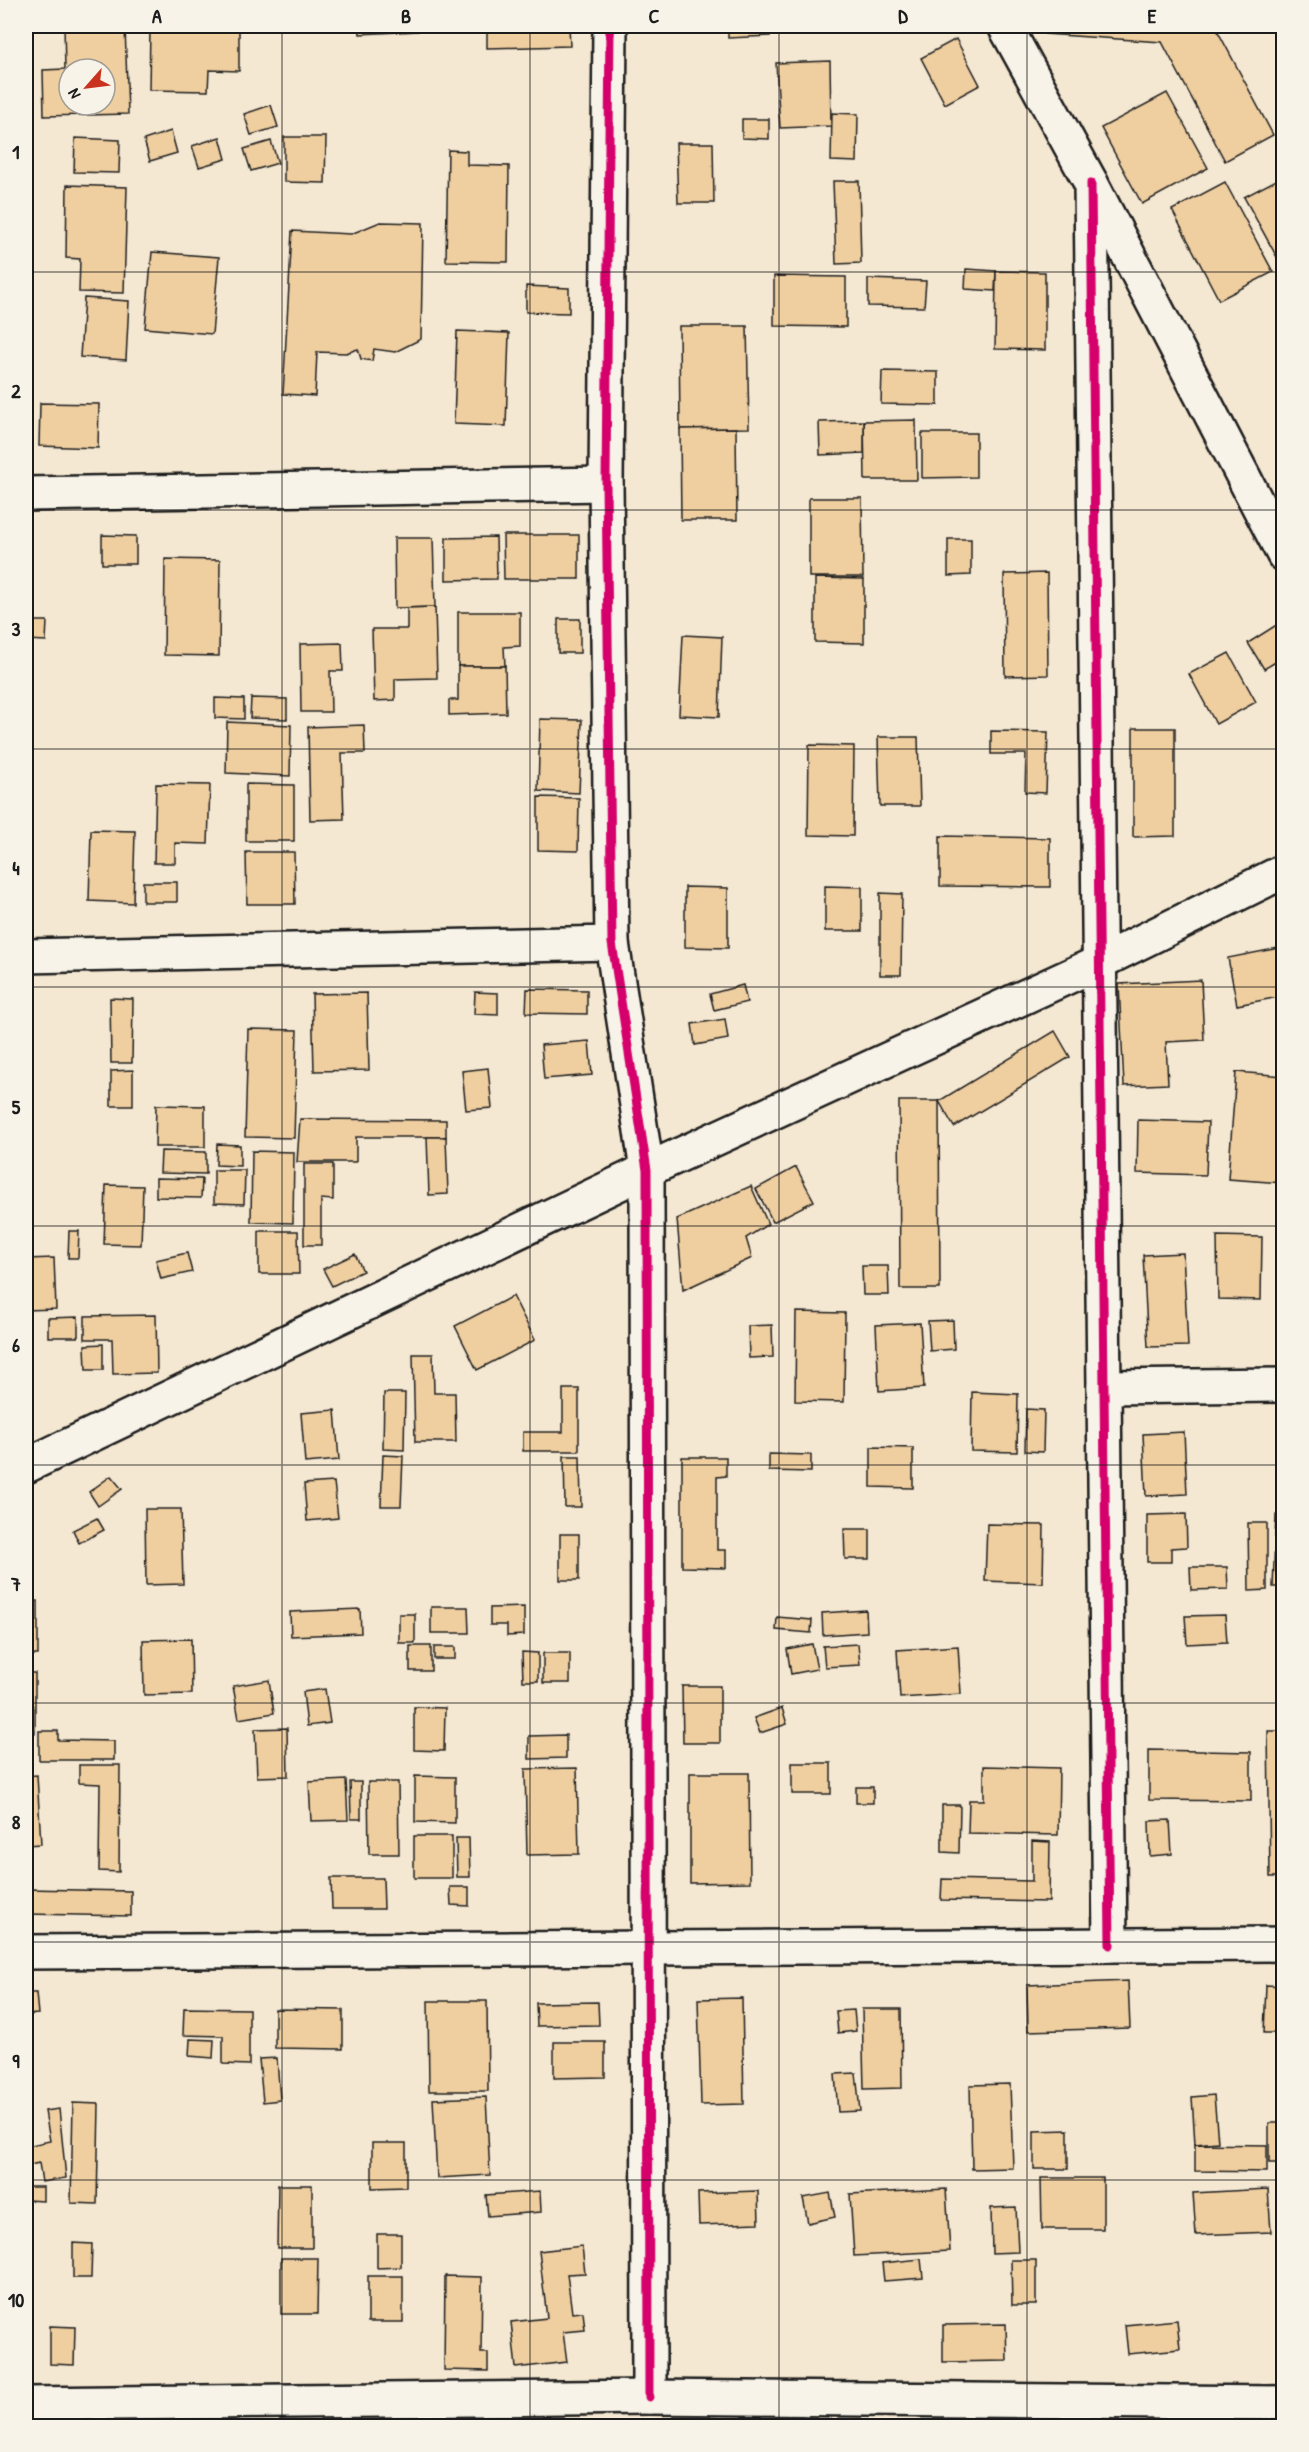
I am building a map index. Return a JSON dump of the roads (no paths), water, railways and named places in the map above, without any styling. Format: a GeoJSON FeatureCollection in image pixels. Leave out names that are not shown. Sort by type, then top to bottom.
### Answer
{"type":"FeatureCollection","features":[{"type":"Feature","properties":{"kind":"street"},"geometry":{"type":"LineString","coordinates":[[610,26],[606,484],[612,943],[647,1170],[649,2397]]}},
{"type":"Feature","properties":{"kind":"street"},"geometry":{"type":"LineString","coordinates":[[1005,26],[1091,183],[1284,555]]}},
{"type":"Feature","properties":{"kind":"street"},"geometry":{"type":"LineString","coordinates":[[1091,183],[1110,1945]]}},
{"type":"Feature","properties":{"kind":"street"},"geometry":{"type":"LineString","coordinates":[[26,494],[606,484]]}},
{"type":"Feature","properties":{"kind":"street"},"geometry":{"type":"LineString","coordinates":[[26,1466],[647,1170],[1100,962],[1284,871]]}},
{"type":"Feature","properties":{"kind":"street"},"geometry":{"type":"LineString","coordinates":[[26,956],[612,943]]}},
{"type":"Feature","properties":{"kind":"street"},"geometry":{"type":"LineString","coordinates":[[1104,1386],[1284,1385]]}},
{"type":"Feature","properties":{"kind":"street"},"geometry":{"type":"LineString","coordinates":[[26,1952],[1284,1944]]}},
{"type":"Feature","properties":{"kind":"street"},"geometry":{"type":"LineString","coordinates":[[26,2404],[649,2397],[1055,2414],[1284,2403]]}}]}
